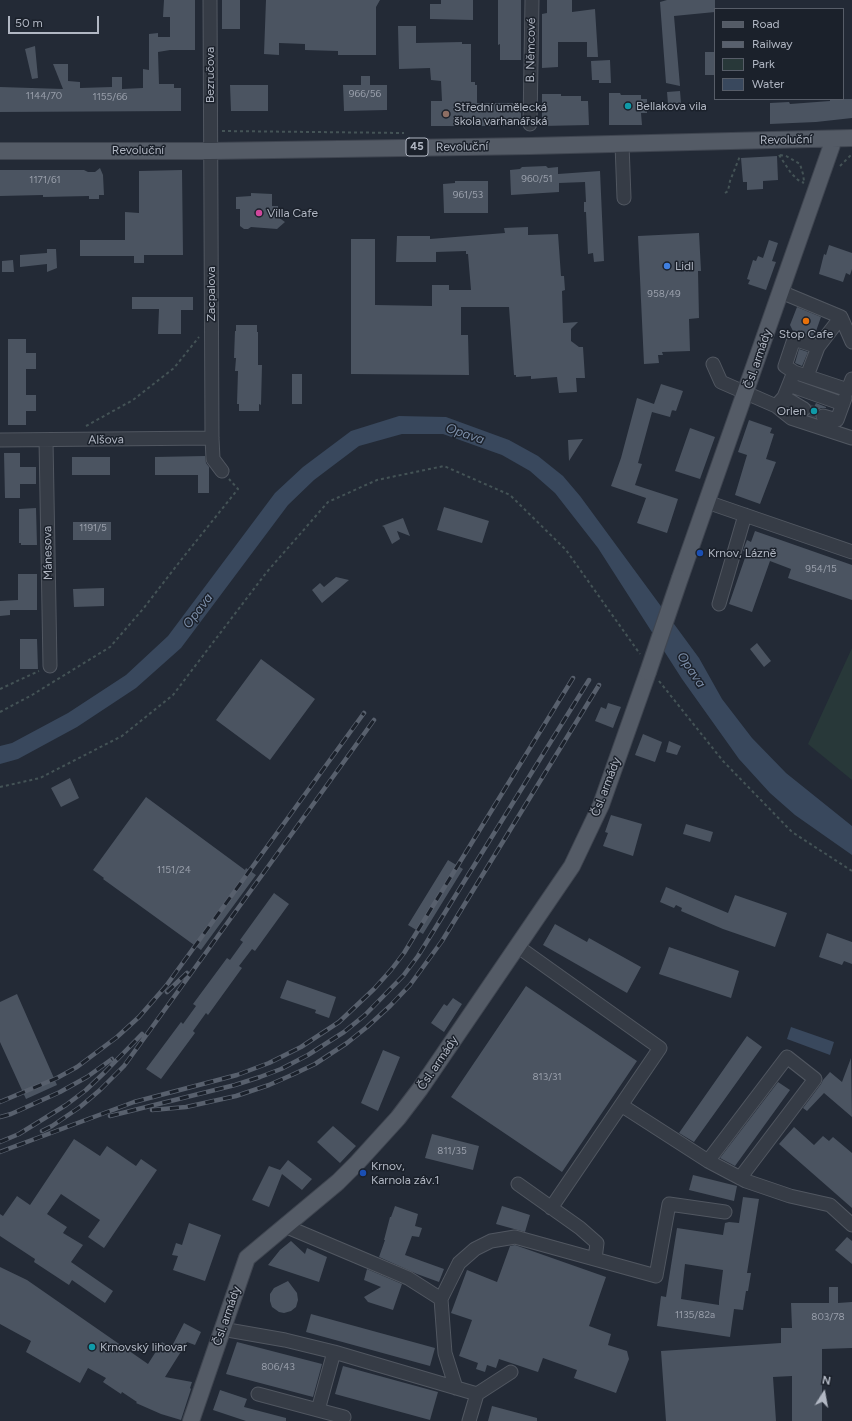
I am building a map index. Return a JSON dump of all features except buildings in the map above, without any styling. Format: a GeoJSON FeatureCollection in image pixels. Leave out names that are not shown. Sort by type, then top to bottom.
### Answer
{"type":"FeatureCollection","features":[{"type":"Feature","properties":{"kind":"main road","name":"Revoluční"},"geometry":{"type":"LineString","coordinates":[[0,151],[211,151],[622,144],[852,138]]}},
{"type":"Feature","properties":{"kind":"main road","name":"Čsl. armády"},"geometry":{"type":"LineString","coordinates":[[191,1421],[247,1258],[338,1182],[398,1118],[420,1089],[572,866],[601,805],[653,676],[680,578],[834,139]]}},
{"type":"Feature","properties":{"kind":"street","name":"Bezručova"},"geometry":{"type":"LineString","coordinates":[[210,0],[211,151]]}},
{"type":"Feature","properties":{"kind":"street","name":"B. Němcové"},"geometry":{"type":"LineString","coordinates":[[530,124],[532,0]]}},
{"type":"Feature","properties":{"kind":"street"},"geometry":{"type":"LineString","coordinates":[[622,144],[624,198]]}},
{"type":"Feature","properties":{"kind":"street","name":"Zacpalova"},"geometry":{"type":"LineString","coordinates":[[211,151],[212,438],[213,459],[222,471]]}},
{"type":"Feature","properties":{"kind":"street"},"geometry":{"type":"LineString","coordinates":[[781,292],[846,321]]}},
{"type":"Feature","properties":{"kind":"street"},"geometry":{"type":"LineString","coordinates":[[846,321],[852,342]]}},
{"type":"Feature","properties":{"kind":"street"},"geometry":{"type":"LineString","coordinates":[[783,396],[801,374],[818,347],[846,321]]}},
{"type":"Feature","properties":{"kind":"street"},"geometry":{"type":"LineString","coordinates":[[818,347],[794,339],[785,366],[801,374],[850,385],[837,420],[823,416]]}},
{"type":"Feature","properties":{"kind":"street"},"geometry":{"type":"LineString","coordinates":[[713,364],[721,382],[746,393],[843,404]]}},
{"type":"Feature","properties":{"kind":"street"},"geometry":{"type":"LineString","coordinates":[[783,396],[804,409]]}},
{"type":"Feature","properties":{"kind":"street"},"geometry":{"type":"LineString","coordinates":[[783,396],[791,418],[852,438]]}},
{"type":"Feature","properties":{"kind":"street","name":"Alšova"},"geometry":{"type":"LineString","coordinates":[[0,440],[212,438]]}},
{"type":"Feature","properties":{"kind":"street","name":"Mánesova"},"geometry":{"type":"LineString","coordinates":[[46,440],[50,666]]}},
{"type":"Feature","properties":{"kind":"street"},"geometry":{"type":"LineString","coordinates":[[707,502],[852,552]]}},
{"type":"Feature","properties":{"kind":"street"},"geometry":{"type":"LineString","coordinates":[[719,604],[745,515]]}},
{"type":"Feature","properties":{"kind":"street"},"geometry":{"type":"LineString","coordinates":[[517,946],[660,1048],[551,1208]]}},
{"type":"Feature","properties":{"kind":"street"},"geometry":{"type":"LineString","coordinates":[[708,1162],[787,1058],[815,1079],[740,1178]]}},
{"type":"Feature","properties":{"kind":"street"},"geometry":{"type":"LineString","coordinates":[[621,1105],[708,1162],[740,1178],[790,1196],[830,1205],[852,1226]]}},
{"type":"Feature","properties":{"kind":"street"},"geometry":{"type":"LineString","coordinates":[[518,1184],[580,1228],[597,1243],[595,1259]]}},
{"type":"Feature","properties":{"kind":"street"},"geometry":{"type":"LineString","coordinates":[[456,1388],[445,1353],[441,1299],[460,1263],[475,1249],[491,1241],[515,1237],[656,1276],[669,1204],[725,1212]]}},
{"type":"Feature","properties":{"kind":"street"},"geometry":{"type":"LineString","coordinates":[[285,1226],[408,1278],[441,1299]]}},
{"type":"Feature","properties":{"kind":"street"},"geometry":{"type":"LineString","coordinates":[[222,1329],[285,1340],[334,1352],[477,1394]]}},
{"type":"Feature","properties":{"kind":"street"},"geometry":{"type":"LineString","coordinates":[[318,1410],[334,1352]]}},
{"type":"Feature","properties":{"kind":"street"},"geometry":{"type":"LineString","coordinates":[[470,1421],[477,1394],[511,1372]]}},
{"type":"Feature","properties":{"kind":"street"},"geometry":{"type":"LineString","coordinates":[[258,1394],[344,1417]]}},
{"type":"Feature","properties":{"kind":"path"},"geometry":{"type":"LineString","coordinates":[[233,131],[405,133]]}},
{"type":"Feature","properties":{"kind":"path"},"geometry":{"type":"LineString","coordinates":[[772,155],[779,154],[786,156],[800,164],[804,183],[798,180],[791,173],[779,154]]}},
{"type":"Feature","properties":{"kind":"path"},"geometry":{"type":"LineString","coordinates":[[732,156],[746,156]]}},
{"type":"Feature","properties":{"kind":"path"},"geometry":{"type":"LineString","coordinates":[[725,193],[728,191],[730,181],[740,156]]}},
{"type":"Feature","properties":{"kind":"path"},"geometry":{"type":"LineString","coordinates":[[85,427],[133,400],[174,368],[211,322]]}},
{"type":"Feature","properties":{"kind":"path"},"geometry":{"type":"LineString","coordinates":[[0,787],[40,778],[122,736],[173,695],[266,573],[328,502],[378,480],[444,466],[510,495],[566,550],[640,654]]}},
{"type":"Feature","properties":{"kind":"path"},"geometry":{"type":"LineString","coordinates":[[0,712],[32,695],[110,647],[143,609],[238,489],[222,471]]}},
{"type":"Feature","properties":{"kind":"path"},"geometry":{"type":"LineString","coordinates":[[0,689],[50,666]]}},
{"type":"Feature","properties":{"kind":"path"},"geometry":{"type":"LineString","coordinates":[[653,676],[724,761],[792,832],[852,871]]}},
{"type":"Feature","properties":{"kind":"green space"},"geometry":{"type":"Polygon","coordinates":[[[852,648],[852,780],[808,744],[852,648]]]}},
{"type":"Feature","properties":{"kind":"water","name":"Opava"},"geometry":{"type":"Polygon","coordinates":[[[399,416],[446,417],[509,440],[538,456],[563,476],[580,496],[699,658],[722,699],[752,738],[786,773],[852,826],[852,855],[795,815],[770,793],[739,759],[682,679],[598,548],[555,493],[530,471],[502,455],[443,434],[402,434],[359,446],[314,480],[288,505],[181,648],[136,688],[77,727],[18,759],[0,764],[0,746],[12,743],[68,713],[126,675],[168,636],[275,493],[303,467],[351,431],[399,416]]]}},
{"type":"Feature","properties":{"kind":"water"},"geometry":{"type":"Polygon","coordinates":[[[791,1027],[834,1042],[830,1055],[787,1039],[791,1027]]]}},
{"type":"Feature","properties":{"kind":"tunnel"},"geometry":{"type":"LineString","coordinates":[[804,409],[823,416]]}},
{"type":"Feature","properties":{"kind":"railway"},"geometry":{"type":"LineString","coordinates":[[0,1152],[134,1102],[237,1075],[269,1063],[301,1047],[339,1022],[374,989],[404,953],[573,678]]}},
{"type":"Feature","properties":{"kind":"railway"},"geometry":{"type":"LineString","coordinates":[[110,1116],[235,1085],[281,1069],[308,1055],[344,1032],[365,1015],[403,976],[418,956],[589,680]]}},
{"type":"Feature","properties":{"kind":"railway"},"geometry":{"type":"LineString","coordinates":[[152,1110],[186,1107],[236,1096],[269,1085],[315,1064],[347,1043],[390,1006],[410,985],[442,941],[599,685]]}},
{"type":"Feature","properties":{"kind":"railway"},"geometry":{"type":"LineString","coordinates":[[0,1102],[57,1078],[77,1067],[117,1037],[139,1017],[166,986],[364,713]]}},
{"type":"Feature","properties":{"kind":"railway"},"geometry":{"type":"LineString","coordinates":[[42,1131],[80,1107],[124,1066],[374,720]]}},
{"type":"Feature","properties":{"kind":"railway"},"geometry":{"type":"LineString","coordinates":[[167,992],[187,973]]}},
{"type":"Feature","properties":{"kind":"railway"},"geometry":{"type":"LineString","coordinates":[[0,1142],[19,1134],[66,1105],[86,1090],[142,1034]]}},
{"type":"Feature","properties":{"kind":"railway"},"geometry":{"type":"LineString","coordinates":[[0,1117],[11,1114],[60,1092],[87,1077],[112,1059]]}},
{"type":"Feature","properties":{"kind":"place","name":"Bellakova vila"},"geometry":{"type":"Point","coordinates":[628,106]}},
{"type":"Feature","properties":{"kind":"place","name":"Střední umělecká škola varhanářská"},"geometry":{"type":"Point","coordinates":[446,114]}},
{"type":"Feature","properties":{"kind":"place","name":"Villa Cafe"},"geometry":{"type":"Point","coordinates":[259,213]}},
{"type":"Feature","properties":{"kind":"place","name":"Lidl"},"geometry":{"type":"Point","coordinates":[667,266]}},
{"type":"Feature","properties":{"kind":"place","name":"Stop Cafe"},"geometry":{"type":"Point","coordinates":[806,321]}},
{"type":"Feature","properties":{"kind":"place","name":"Orlen"},"geometry":{"type":"Point","coordinates":[814,411]}},
{"type":"Feature","properties":{"kind":"place","name":"Krnov, Lázně"},"geometry":{"type":"Point","coordinates":[700,553]}},
{"type":"Feature","properties":{"kind":"place","name":"Krnov, Karnola záv.1"},"geometry":{"type":"Point","coordinates":[363,1173]}},
{"type":"Feature","properties":{"kind":"place","name":"Krnovský lihovar"},"geometry":{"type":"Point","coordinates":[92,1347]}}]}
